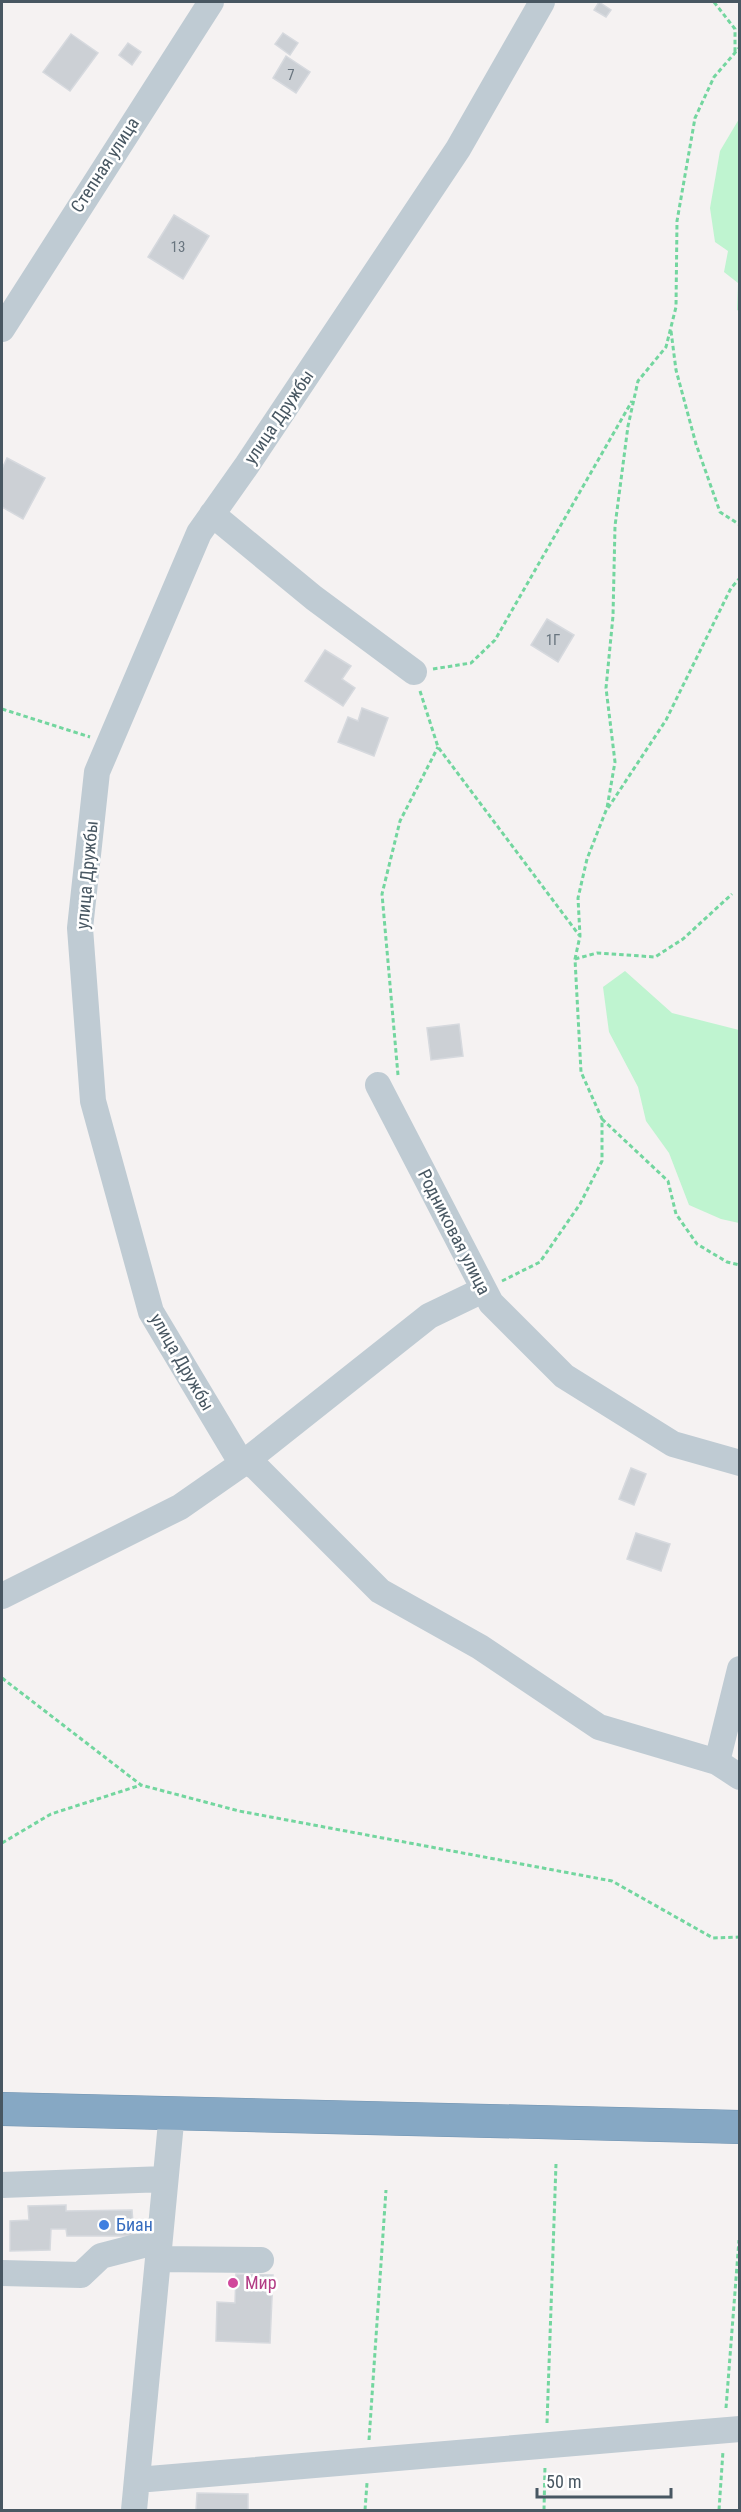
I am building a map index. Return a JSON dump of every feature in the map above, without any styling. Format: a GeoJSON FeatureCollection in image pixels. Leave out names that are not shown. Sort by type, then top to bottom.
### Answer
{"type":"FeatureCollection","features":[{"type":"Feature","properties":{"kind":"highway"},"geometry":{"type":"LineString","coordinates":[[2,2109],[740,2127]]}},
{"type":"Feature","properties":{"kind":"street","name":"Степная улица"},"geometry":{"type":"LineString","coordinates":[[2,329],[211,2]]}},
{"type":"Feature","properties":{"kind":"street","name":"улица Дружбы"},"geometry":{"type":"LineString","coordinates":[[542,2],[458,149],[199,533],[97,772],[80,928],[93,1101],[151,1312],[236,1454],[257,1468],[380,1591],[480,1647],[599,1727],[717,1762],[740,1776]]}},
{"type":"Feature","properties":{"kind":"street"},"geometry":{"type":"LineString","coordinates":[[212,514],[314,598],[414,672]]}},
{"type":"Feature","properties":{"kind":"street","name":"Родниковая улица"},"geometry":{"type":"LineString","coordinates":[[388,1081],[491,1303],[564,1376],[673,1444],[740,1463]]}},
{"type":"Feature","properties":{"kind":"street"},"geometry":{"type":"LineString","coordinates":[[2,1596],[180,1507],[246,1461],[429,1316],[483,1290]]}},
{"type":"Feature","properties":{"kind":"street"},"geometry":{"type":"LineString","coordinates":[[717,1762],[740,1669]]}},
{"type":"Feature","properties":{"kind":"street"},"geometry":{"type":"LineString","coordinates":[[134,2511],[171,2112]]}},
{"type":"Feature","properties":{"kind":"street"},"geometry":{"type":"LineString","coordinates":[[2,2185],[165,2179]]}},
{"type":"Feature","properties":{"kind":"street"},"geometry":{"type":"LineString","coordinates":[[2,2273],[81,2275],[101,2256],[159,2250],[261,2260]]}},
{"type":"Feature","properties":{"kind":"street"},"geometry":{"type":"LineString","coordinates":[[137,2480],[732,2430]]}},
{"type":"Feature","properties":{"kind":"path"},"geometry":{"type":"LineString","coordinates":[[714,2],[735,29],[735,52]]}},
{"type":"Feature","properties":{"kind":"path"},"geometry":{"type":"LineString","coordinates":[[608,808],[615,762],[606,688],[613,616],[615,526],[635,396],[638,381],[666,347],[676,307],[677,221],[695,118],[714,77],[740,47]]}},
{"type":"Feature","properties":{"kind":"path"},"geometry":{"type":"LineString","coordinates":[[671,328],[676,370],[696,444],[720,512],[740,525]]}},
{"type":"Feature","properties":{"kind":"path"},"geometry":{"type":"LineString","coordinates":[[580,936],[438,747],[414,672],[471,663],[495,640],[635,396]]}},
{"type":"Feature","properties":{"kind":"path"},"geometry":{"type":"LineString","coordinates":[[740,578],[731,588],[666,720],[608,808],[586,859],[578,898],[580,936],[575,959],[581,1072],[602,1119],[668,1181],[676,1214],[697,1244],[727,1262],[740,1265]]}},
{"type":"Feature","properties":{"kind":"path"},"geometry":{"type":"LineString","coordinates":[[2,709],[109,744]]}},
{"type":"Feature","properties":{"kind":"path"},"geometry":{"type":"LineString","coordinates":[[388,1081],[382,894],[400,821],[438,747]]}},
{"type":"Feature","properties":{"kind":"path"},"geometry":{"type":"LineString","coordinates":[[575,959],[597,953],[655,957],[683,939],[732,894]]}},
{"type":"Feature","properties":{"kind":"path"},"geometry":{"type":"LineString","coordinates":[[483,1290],[540,1262],[580,1204],[602,1161],[602,1119]]}},
{"type":"Feature","properties":{"kind":"path"},"geometry":{"type":"LineString","coordinates":[[2,1678],[141,1785],[239,1811],[612,1881],[713,1938],[740,1937]]}},
{"type":"Feature","properties":{"kind":"path"},"geometry":{"type":"LineString","coordinates":[[2,1843],[51,1814],[141,1785]]}},
{"type":"Feature","properties":{"kind":"path"},"geometry":{"type":"LineString","coordinates":[[544,2511],[556,2164]]}},
{"type":"Feature","properties":{"kind":"path"},"geometry":{"type":"LineString","coordinates":[[365,2511],[386,2190]]}},
{"type":"Feature","properties":{"kind":"path"},"geometry":{"type":"LineString","coordinates":[[719,2511],[732,2430],[739,2240]]}},
{"type":"Feature","properties":{"kind":"green space"},"geometry":{"type":"Polygon","coordinates":[[[739,119],[739,311],[737,310],[738,283],[724,272],[728,251],[715,242],[710,208],[720,151],[739,119]]]}},
{"type":"Feature","properties":{"kind":"green space"},"geometry":{"type":"Polygon","coordinates":[[[625,971],[672,1013],[739,1030],[739,1223],[721,1219],[689,1205],[669,1153],[646,1121],[638,1087],[609,1032],[603,987],[625,971]]]}},
{"type":"Feature","properties":{"kind":"building"},"geometry":{"type":"Polygon","coordinates":[[[599,2],[611,10],[606,17],[594,10],[599,2]]]}},
{"type":"Feature","properties":{"kind":"building"},"geometry":{"type":"Polygon","coordinates":[[[283,33],[298,43],[290,55],[275,44],[283,33]]]}},
{"type":"Feature","properties":{"kind":"building"},"geometry":{"type":"Polygon","coordinates":[[[71,34],[98,53],[70,91],[43,72],[71,34]]]}},
{"type":"Feature","properties":{"kind":"building"},"geometry":{"type":"Polygon","coordinates":[[[128,43],[141,52],[132,65],[119,55],[128,43]]]}},
{"type":"Feature","properties":{"kind":"building"},"geometry":{"type":"Polygon","coordinates":[[[286,56],[310,72],[296,93],[273,78],[286,56]]]}},
{"type":"Feature","properties":{"kind":"building"},"geometry":{"type":"Polygon","coordinates":[[[174,215],[209,236],[183,279],[148,257],[174,215]]]}},
{"type":"Feature","properties":{"kind":"building"},"geometry":{"type":"Polygon","coordinates":[[[7,458],[45,478],[23,519],[2,507],[2,469],[7,458]]]}},
{"type":"Feature","properties":{"kind":"building"},"geometry":{"type":"Polygon","coordinates":[[[547,619],[574,635],[558,662],[531,645],[547,619]]]}},
{"type":"Feature","properties":{"kind":"building"},"geometry":{"type":"Polygon","coordinates":[[[325,650],[351,666],[342,679],[355,688],[343,706],[305,681],[325,650]]]}},
{"type":"Feature","properties":{"kind":"building"},"geometry":{"type":"Polygon","coordinates":[[[362,708],[388,718],[374,756],[338,742],[348,717],[358,721],[362,708]]]}},
{"type":"Feature","properties":{"kind":"building"},"geometry":{"type":"Polygon","coordinates":[[[459,1024],[463,1056],[431,1060],[427,1028],[459,1024]]]}},
{"type":"Feature","properties":{"kind":"building"},"geometry":{"type":"Polygon","coordinates":[[[631,1468],[646,1474],[634,1505],[619,1499],[631,1468]]]}},
{"type":"Feature","properties":{"kind":"building"},"geometry":{"type":"Polygon","coordinates":[[[636,1533],[670,1544],[661,1571],[627,1559],[636,1533]]]}},
{"type":"Feature","properties":{"kind":"building"},"geometry":{"type":"Polygon","coordinates":[[[66,2205],[66,2211],[132,2210],[134,2236],[67,2236],[66,2229],[51,2229],[50,2250],[10,2251],[10,2221],[29,2220],[28,2206],[66,2205]]]}},
{"type":"Feature","properties":{"kind":"building"},"geometry":{"type":"Polygon","coordinates":[[[236,2274],[273,2275],[270,2343],[216,2341],[217,2302],[235,2303],[236,2274]]]}},
{"type":"Feature","properties":{"kind":"building"},"geometry":{"type":"Polygon","coordinates":[[[197,2493],[248,2494],[248,2510],[196,2510],[197,2493]]]}},
{"type":"Feature","properties":{"kind":"place","name":"Биан"},"geometry":{"type":"Point","coordinates":[104,2225]}},
{"type":"Feature","properties":{"kind":"place","name":"Мир"},"geometry":{"type":"Point","coordinates":[233,2283]}}]}
